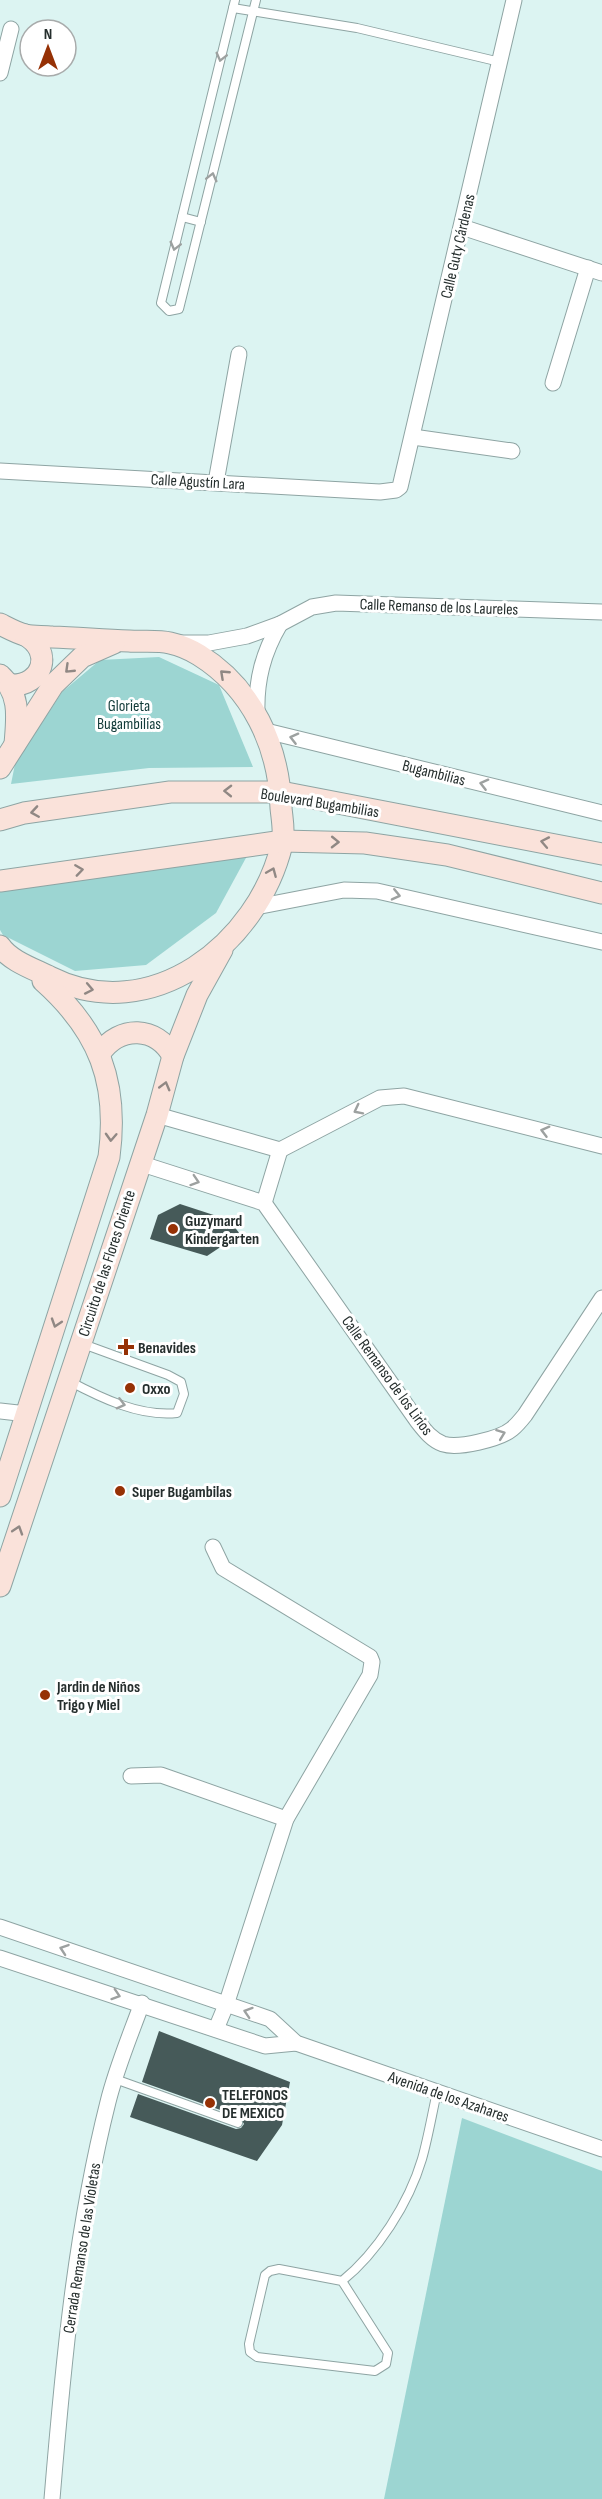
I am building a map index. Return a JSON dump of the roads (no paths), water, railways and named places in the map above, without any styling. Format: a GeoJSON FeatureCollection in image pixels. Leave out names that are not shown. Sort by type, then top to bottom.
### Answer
{"type":"FeatureCollection","features":[{"type":"Feature","properties":{"kind":"street","name":"Calle Guty Cárdenas"},"geometry":{"type":"LineString","coordinates":[[396,490],[403,482],[514,0]]}},
{"type":"Feature","properties":{"kind":"street"},"geometry":{"type":"LineString","coordinates":[[0,73],[11,29]]}},
{"type":"Feature","properties":{"kind":"street"},"geometry":{"type":"LineString","coordinates":[[462,227],[595,270],[553,383]]}},
{"type":"Feature","properties":{"kind":"street"},"geometry":{"type":"LineString","coordinates":[[216,482],[239,354]]}},
{"type":"Feature","properties":{"kind":"street"},"geometry":{"type":"LineString","coordinates":[[413,437],[512,451]]}},
{"type":"Feature","properties":{"kind":"street","name":"Calle Agustín Lara"},"geometry":{"type":"LineString","coordinates":[[0,471],[380,492],[396,490]]}},
{"type":"Feature","properties":{"kind":"street","name":"Calle Remanso de los Laureles"},"geometry":{"type":"LineString","coordinates":[[169,643],[229,640],[280,624],[312,608],[336,603],[602,612]]}},
{"type":"Feature","properties":{"kind":"street"},"geometry":{"type":"LineString","coordinates":[[0,624],[25,635],[37,644],[40,651],[41,665],[33,679],[18,685],[5,680]]}},
{"type":"Feature","properties":{"kind":"street"},"geometry":{"type":"LineString","coordinates":[[1,948],[22,963],[66,985],[101,992],[140,992],[186,973],[225,945],[256,907],[274,870],[283,841],[281,792],[261,722],[258,681],[266,651],[280,624]]}},
{"type":"Feature","properties":{"kind":"street"},"geometry":{"type":"LineString","coordinates":[[25,635],[169,643],[196,654],[216,666],[237,686],[261,722]]}},
{"type":"Feature","properties":{"kind":"street"},"geometry":{"type":"LineString","coordinates":[[1,765],[53,685],[82,657],[120,641]]}},
{"type":"Feature","properties":{"kind":"street"},"geometry":{"type":"LineString","coordinates":[[5,680],[17,710],[15,745]]}},
{"type":"Feature","properties":{"kind":"street","name":"Bugambilias"},"geometry":{"type":"LineString","coordinates":[[261,722],[602,813]]}},
{"type":"Feature","properties":{"kind":"street","name":"Boulevard Bugambilias"},"geometry":{"type":"LineString","coordinates":[[0,820],[24,813],[170,792],[281,792],[602,854]]}},
{"type":"Feature","properties":{"kind":"street","name":"Boulevard Bugambilias"},"geometry":{"type":"LineString","coordinates":[[0,881],[283,841],[364,843],[447,855],[602,893]]}},
{"type":"Feature","properties":{"kind":"street"},"geometry":{"type":"LineString","coordinates":[[256,907],[344,890],[377,891],[602,942]]}},
{"type":"Feature","properties":{"kind":"street","name":"Circuito de las Flores Oriente"},"geometry":{"type":"LineString","coordinates":[[0,1586],[157,1114],[173,1056],[197,995],[225,945]]}},
{"type":"Feature","properties":{"kind":"street","name":"Circuito de las Flores Oriente"},"geometry":{"type":"LineString","coordinates":[[0,1496],[109,1157],[112,1134],[107,1079],[100,1053],[68,1004],[22,963]]}},
{"type":"Feature","properties":{"kind":"street"},"geometry":{"type":"LineString","coordinates":[[100,1053],[105,1045],[120,1035],[137,1032],[155,1036],[173,1056]]}},
{"type":"Feature","properties":{"kind":"street"},"geometry":{"type":"LineString","coordinates":[[157,1114],[280,1150],[380,1098],[392,1096],[419,1098],[602,1146]]}},
{"type":"Feature","properties":{"kind":"street"},"geometry":{"type":"LineString","coordinates":[[139,1163],[264,1203],[280,1150]]}},
{"type":"Feature","properties":{"kind":"street","name":"Calle Remanso de los Lirios"},"geometry":{"type":"LineString","coordinates":[[264,1203],[418,1422],[429,1436],[444,1444],[462,1445],[479,1442],[510,1431],[525,1415],[602,1298]]}},
{"type":"Feature","properties":{"kind":"street"},"geometry":{"type":"LineString","coordinates":[[0,1411],[27,1414]]}},
{"type":"Feature","properties":{"kind":"street"},"geometry":{"type":"LineString","coordinates":[[213,1547],[223,1568],[370,1657],[372,1662],[370,1676],[286,1819],[226,2005],[216,2029]]}},
{"type":"Feature","properties":{"kind":"street"},"geometry":{"type":"LineString","coordinates":[[130,1776],[161,1775],[286,1819]]}},
{"type":"Feature","properties":{"kind":"street","name":"Avenida de los Azahares"},"geometry":{"type":"LineString","coordinates":[[0,1927],[270,2019],[296,2043],[602,2150]]}},
{"type":"Feature","properties":{"kind":"street","name":"Avenida de los Azahares"},"geometry":{"type":"LineString","coordinates":[[0,1958],[142,2003],[265,2046],[296,2043]]}},
{"type":"Feature","properties":{"kind":"street","name":"Cerrada Remanso de las Violetas"},"geometry":{"type":"LineString","coordinates":[[52,2499],[66,2338],[83,2215],[108,2101],[142,2003]]}},
{"type":"Feature","properties":{"kind":"lane"},"geometry":{"type":"LineString","coordinates":[[256,0],[254,10],[179,309],[169,311],[161,303],[233,4],[254,10],[357,28],[500,62]]}},
{"type":"Feature","properties":{"kind":"lane"},"geometry":{"type":"LineString","coordinates":[[182,217],[201,222]]}},
{"type":"Feature","properties":{"kind":"lane"},"geometry":{"type":"LineString","coordinates":[[68,1380],[110,1401],[162,1414],[177,1413],[184,1394],[181,1382],[168,1375],[80,1343]]}},
{"type":"Feature","properties":{"kind":"lane"},"geometry":{"type":"LineString","coordinates":[[115,2079],[238,2123]]}},
{"type":"Feature","properties":{"kind":"lane"},"geometry":{"type":"LineString","coordinates":[[342,2281],[387,2353],[386,2364],[375,2371],[257,2357],[250,2352],[249,2344],[265,2274],[279,2269],[342,2281],[362,2265],[394,2221],[421,2161],[437,2092]]}},
{"type":"Feature","properties":{"kind":"place","name":"Guzymard Kindergarten"},"geometry":{"type":"Point","coordinates":[173,1229]}},
{"type":"Feature","properties":{"kind":"place","name":"Benavides"},"geometry":{"type":"Point","coordinates":[126,1347]}},
{"type":"Feature","properties":{"kind":"place","name":"Oxxo"},"geometry":{"type":"Point","coordinates":[130,1388]}},
{"type":"Feature","properties":{"kind":"place","name":"Super Bugambilas"},"geometry":{"type":"Point","coordinates":[120,1491]}},
{"type":"Feature","properties":{"kind":"place","name":"Jardin de Niños Trigo y Miel"},"geometry":{"type":"Point","coordinates":[45,1695]}},
{"type":"Feature","properties":{"kind":"place","name":"TELEFONOS DE MEXICO"},"geometry":{"type":"Point","coordinates":[210,2103]}},
{"type":"Feature","properties":{"kind":"park label","name":"Glorieta Bugambilias"},"geometry":{"type":"Point","coordinates":[129,714]}}]}
